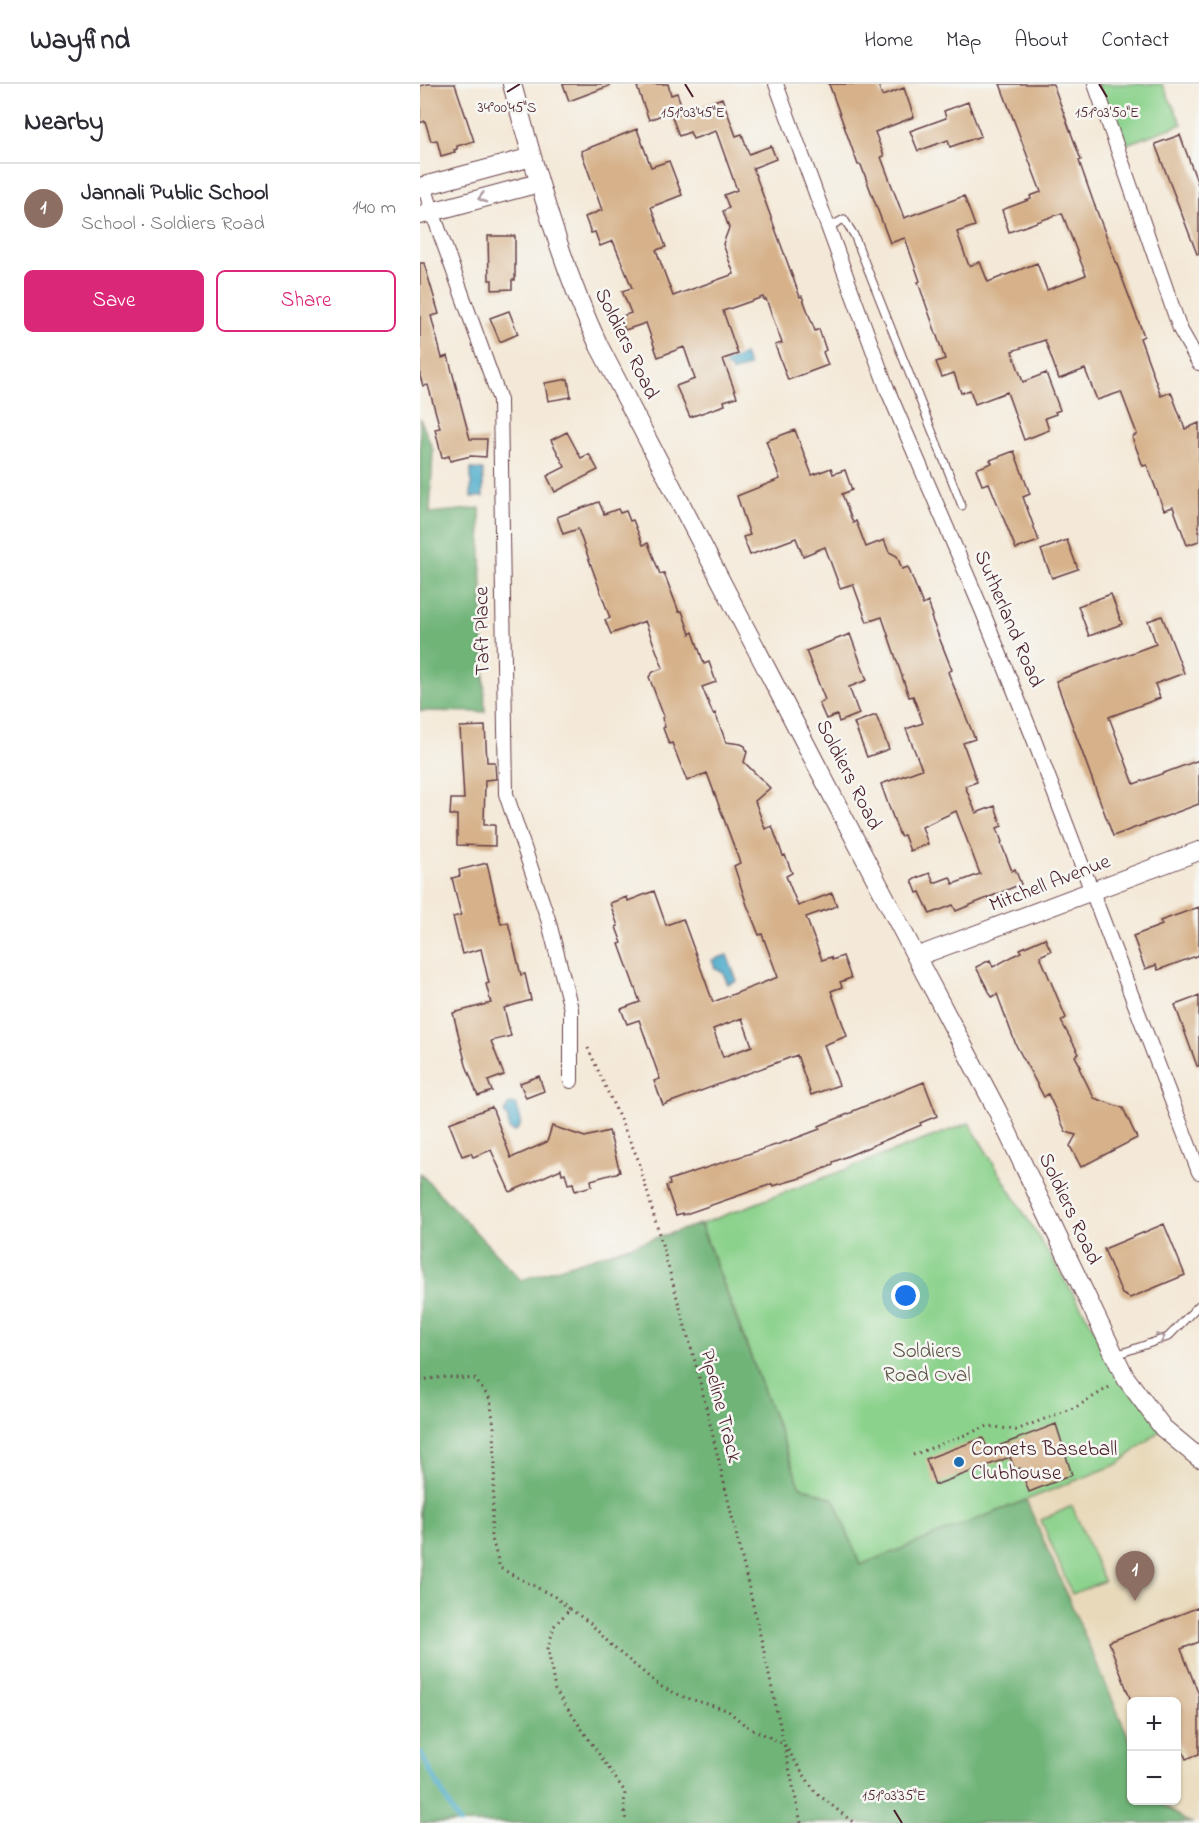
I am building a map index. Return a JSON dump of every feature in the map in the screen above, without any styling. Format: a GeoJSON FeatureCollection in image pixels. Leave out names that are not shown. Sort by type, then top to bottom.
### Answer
{"type":"FeatureCollection","features":[{"type":"Feature","properties":{"kind":"street","name":"Soldiers Road"},"geometry":{"type":"LineString","coordinates":[[512,84],[539,183],[575,290],[599,346],[997,1110],[1113,1356],[1125,1377],[1163,1428],[1199,1458]]}},
{"type":"Feature","properties":{"kind":"street","name":"Sutherland Road"},"geometry":{"type":"LineString","coordinates":[[776,84],[888,391],[1034,737],[1199,1172]]}},
{"type":"Feature","properties":{"kind":"street"},"geometry":{"type":"LineString","coordinates":[[1095,84],[1180,328],[1199,363]]}},
{"type":"Feature","properties":{"kind":"street"},"geometry":{"type":"LineString","coordinates":[[422,186],[532,157]]}},
{"type":"Feature","properties":{"kind":"street"},"geometry":{"type":"LineString","coordinates":[[426,213],[539,183]]}},
{"type":"Feature","properties":{"kind":"street","name":"Taft Place"},"geometry":{"type":"LineString","coordinates":[[422,186],[426,213],[500,400],[506,794],[548,919],[571,1009],[571,1081]]}},
{"type":"Feature","properties":{"kind":"street","name":"Mitchell Avenue"},"geometry":{"type":"LineString","coordinates":[[916,957],[1199,852]]}},
{"type":"Feature","properties":{"kind":"lane"},"geometry":{"type":"LineString","coordinates":[[829,226],[844,219],[854,235],[962,506]]}},
{"type":"Feature","properties":{"kind":"lane"},"geometry":{"type":"LineString","coordinates":[[1113,1356],[1168,1336],[1199,1305]]}},
{"type":"Feature","properties":{"kind":"path","name":"Pipeline Track"},"geometry":{"type":"LineString","coordinates":[[585,1041],[638,1159],[697,1369],[763,1647],[801,1823]]}},
{"type":"Feature","properties":{"kind":"path"},"geometry":{"type":"LineString","coordinates":[[420,1380],[443,1377],[475,1379],[490,1399],[494,1426],[495,1466],[491,1534],[500,1568],[555,1598],[590,1623],[613,1647],[660,1686],[684,1697],[728,1710],[746,1726],[784,1744],[815,1792],[854,1823]]}},
{"type":"Feature","properties":{"kind":"path"},"geometry":{"type":"LineString","coordinates":[[913,1455],[988,1426],[1016,1430],[1078,1406],[1125,1377]]}},
{"type":"Feature","properties":{"kind":"path"},"geometry":{"type":"LineString","coordinates":[[570,1609],[554,1626],[548,1649],[555,1690],[625,1792],[626,1823]]}},
{"type":"Feature","properties":{"kind":"shaded area"},"geometry":{"type":"Polygon","coordinates":[[[1163,1428],[1199,1455],[1199,1823],[1186,1821],[1164,1805],[1181,1805],[1181,1697],[1127,1697],[1127,1734],[1026,1500],[1118,1464],[1163,1428]]]}},
{"type":"Feature","properties":{"kind":"green space"},"geometry":{"type":"Polygon","coordinates":[[[1095,84],[1162,84],[1182,124],[1118,147],[1095,84]]]}},
{"type":"Feature","properties":{"kind":"green space"},"geometry":{"type":"Polygon","coordinates":[[[420,418],[433,450],[430,513],[480,508],[485,712],[420,711],[420,418]]]}},
{"type":"Feature","properties":{"kind":"green space","name":"Soldiers Road Oval"},"geometry":{"type":"Polygon","coordinates":[[[969,1123],[1122,1374],[1163,1428],[1118,1464],[860,1565],[834,1499],[800,1486],[701,1224],[969,1123]]]}},
{"type":"Feature","properties":{"kind":"green space"},"geometry":{"type":"Polygon","coordinates":[[[420,1173],[521,1280],[700,1224],[800,1486],[834,1499],[860,1565],[1026,1500],[1127,1734],[1127,1805],[1164,1805],[1186,1821],[1193,1823],[420,1823],[420,1173]]]}},
{"type":"Feature","properties":{"kind":"green space"},"geometry":{"type":"Polygon","coordinates":[[[1072,1506],[1104,1581],[1072,1594],[1041,1520],[1072,1506]]]}},
{"type":"Feature","properties":{"kind":"water"},"geometry":{"type":"Polygon","coordinates":[[[744,355],[749,366],[732,373],[730,367],[724,369],[721,364],[744,355]]]}},
{"type":"Feature","properties":{"kind":"water"},"geometry":{"type":"Polygon","coordinates":[[[471,469],[483,470],[483,497],[471,497],[471,469]]]}},
{"type":"Feature","properties":{"kind":"water"},"geometry":{"type":"Polygon","coordinates":[[[727,955],[737,981],[728,984],[723,973],[715,968],[712,960],[727,955]]]}},
{"type":"Feature","properties":{"kind":"water"},"geometry":{"type":"Polygon","coordinates":[[[516,1104],[521,1120],[520,1126],[514,1132],[509,1129],[508,1119],[504,1112],[508,1105],[516,1104]]]}},
{"type":"Feature","properties":{"kind":"building"},"geometry":{"type":"Polygon","coordinates":[[[455,84],[474,141],[457,146],[455,152],[441,156],[437,140],[431,141],[425,121],[420,123],[420,86],[455,84]]]}},
{"type":"Feature","properties":{"kind":"building"},"geometry":{"type":"Polygon","coordinates":[[[563,84],[609,84],[609,86],[569,101],[563,84]]]}},
{"type":"Feature","properties":{"kind":"building"},"geometry":{"type":"Polygon","coordinates":[[[646,84],[668,84],[671,95],[677,93],[682,107],[649,120],[637,87],[646,84]]]}},
{"type":"Feature","properties":{"kind":"building"},"geometry":{"type":"Polygon","coordinates":[[[829,84],[878,84],[882,96],[904,88],[914,117],[875,132],[884,156],[881,157],[904,218],[964,196],[975,226],[957,232],[969,266],[980,262],[988,282],[1037,263],[1047,290],[1086,275],[1062,213],[1009,232],[1002,210],[1031,199],[1030,196],[1041,192],[1000,84],[1053,84],[1081,160],[1079,161],[1093,201],[1144,336],[1140,338],[1161,396],[1171,392],[1185,429],[1199,423],[1199,541],[1187,545],[1173,507],[1164,510],[1147,465],[1143,466],[1132,437],[1137,434],[1121,392],[1097,400],[1085,369],[1059,379],[1045,340],[1012,351],[1023,382],[1046,373],[1060,410],[1045,418],[1049,430],[1024,440],[1007,392],[975,404],[970,390],[961,393],[954,373],[942,377],[936,362],[945,359],[905,238],[890,243],[861,165],[858,165],[829,84]]]}},
{"type":"Feature","properties":{"kind":"building"},"geometry":{"type":"Polygon","coordinates":[[[722,98],[736,136],[742,134],[749,154],[771,146],[776,159],[753,168],[800,297],[802,296],[815,331],[819,329],[828,365],[788,380],[775,345],[782,343],[766,299],[764,300],[763,297],[723,311],[738,354],[723,359],[737,397],[724,401],[725,405],[690,417],[676,386],[695,379],[684,347],[658,357],[646,323],[625,330],[620,317],[631,313],[622,291],[632,288],[613,241],[600,246],[595,232],[591,233],[585,217],[602,210],[581,151],[637,129],[651,167],[669,161],[682,195],[651,207],[666,247],[656,250],[673,296],[734,274],[723,244],[729,228],[723,211],[729,208],[724,195],[737,190],[716,131],[693,139],[690,132],[679,136],[672,117],[722,98]]]}},
{"type":"Feature","properties":{"kind":"building"},"geometry":{"type":"Polygon","coordinates":[[[968,102],[981,136],[950,147],[948,140],[918,151],[910,131],[946,118],[944,111],[968,102]]]}},
{"type":"Feature","properties":{"kind":"building"},"geometry":{"type":"Polygon","coordinates":[[[1180,135],[1199,187],[1199,254],[1197,254],[1155,144],[1180,135]]]}},
{"type":"Feature","properties":{"kind":"building"},"geometry":{"type":"Polygon","coordinates":[[[488,236],[515,236],[515,280],[512,280],[512,289],[492,290],[492,280],[489,280],[488,236]]]}},
{"type":"Feature","properties":{"kind":"building"},"geometry":{"type":"Polygon","coordinates":[[[420,263],[424,263],[439,314],[431,316],[442,358],[448,356],[470,439],[487,439],[486,457],[471,456],[450,461],[449,456],[442,458],[435,429],[440,428],[428,385],[423,386],[420,376],[420,263]]]}},
{"type":"Feature","properties":{"kind":"building"},"geometry":{"type":"Polygon","coordinates":[[[509,311],[518,334],[500,342],[490,318],[509,311]]]}},
{"type":"Feature","properties":{"kind":"building"},"geometry":{"type":"Polygon","coordinates":[[[568,379],[571,397],[548,401],[545,383],[568,379]]]}},
{"type":"Feature","properties":{"kind":"building"},"geometry":{"type":"Polygon","coordinates":[[[795,430],[812,475],[831,468],[833,474],[845,470],[852,490],[842,494],[853,523],[856,521],[866,547],[884,540],[889,552],[897,556],[902,569],[908,567],[923,605],[928,602],[933,616],[931,617],[952,670],[948,672],[975,739],[963,743],[977,782],[965,786],[976,813],[995,806],[1002,826],[997,828],[1001,843],[1012,871],[1015,869],[1021,884],[956,911],[953,905],[930,914],[912,880],[930,873],[934,883],[950,877],[953,884],[980,874],[956,811],[922,827],[928,844],[910,851],[904,835],[900,836],[881,784],[922,769],[906,729],[923,723],[913,696],[909,697],[882,617],[867,622],[853,584],[840,588],[825,547],[803,556],[796,538],[750,555],[743,537],[750,535],[737,496],[780,479],[766,441],[795,430]]]}},
{"type":"Feature","properties":{"kind":"building"},"geometry":{"type":"Polygon","coordinates":[[[567,432],[581,458],[589,454],[598,470],[555,492],[547,476],[565,467],[551,440],[567,432]]]}},
{"type":"Feature","properties":{"kind":"building"},"geometry":{"type":"Polygon","coordinates":[[[1014,451],[1030,494],[1023,497],[1039,541],[1016,549],[989,483],[982,485],[976,469],[992,463],[990,460],[1014,451]]]}},
{"type":"Feature","properties":{"kind":"building"},"geometry":{"type":"Polygon","coordinates":[[[599,502],[604,514],[618,509],[620,513],[626,511],[630,521],[633,520],[643,545],[648,543],[660,574],[664,573],[679,612],[682,611],[690,634],[693,632],[704,664],[709,662],[716,682],[702,687],[726,742],[745,746],[747,752],[744,762],[770,788],[755,801],[765,829],[772,826],[783,856],[785,855],[792,873],[786,876],[798,906],[832,893],[837,906],[806,917],[822,960],[831,957],[832,960],[843,956],[851,978],[840,982],[842,987],[831,991],[847,1036],[824,1045],[839,1085],[811,1095],[797,1055],[663,1105],[654,1081],[660,1079],[639,1020],[627,1024],[621,1009],[640,1002],[619,944],[622,943],[610,903],[627,897],[628,901],[654,891],[666,925],[683,919],[713,1002],[778,977],[762,934],[759,935],[747,905],[734,866],[740,863],[707,773],[687,781],[672,743],[669,744],[663,728],[665,727],[662,718],[664,717],[649,677],[653,672],[663,668],[645,621],[611,634],[605,620],[610,618],[578,529],[563,534],[557,517],[599,502]],[[742,1018],[713,1029],[723,1057],[752,1046],[742,1018]]]}},
{"type":"Feature","properties":{"kind":"building"},"geometry":{"type":"Polygon","coordinates":[[[1067,540],[1078,569],[1052,578],[1041,550],[1067,540]]]}},
{"type":"Feature","properties":{"kind":"building"},"geometry":{"type":"Polygon","coordinates":[[[1111,594],[1122,624],[1089,636],[1078,606],[1111,594]]]}},
{"type":"Feature","properties":{"kind":"building"},"geometry":{"type":"Polygon","coordinates":[[[1162,616],[1184,673],[1155,684],[1160,698],[1109,717],[1134,784],[1199,760],[1199,804],[1113,836],[1056,681],[1156,644],[1148,621],[1162,616]]]}},
{"type":"Feature","properties":{"kind":"building"},"geometry":{"type":"Polygon","coordinates":[[[850,634],[867,680],[849,687],[859,714],[839,722],[837,715],[826,719],[819,703],[825,700],[806,651],[850,634]]]}},
{"type":"Feature","properties":{"kind":"building"},"geometry":{"type":"Polygon","coordinates":[[[876,715],[889,749],[867,757],[854,723],[876,715]]]}},
{"type":"Feature","properties":{"kind":"building"},"geometry":{"type":"Polygon","coordinates":[[[485,726],[487,762],[495,762],[496,779],[485,780],[484,825],[495,825],[495,846],[457,845],[457,815],[450,815],[451,799],[464,799],[460,727],[485,726]]]}},
{"type":"Feature","properties":{"kind":"building"},"geometry":{"type":"Polygon","coordinates":[[[487,863],[501,924],[508,922],[521,975],[525,974],[531,1000],[504,1008],[511,1036],[491,1041],[504,1075],[488,1081],[492,1091],[478,1096],[466,1065],[453,1013],[491,1003],[486,984],[489,983],[481,949],[462,954],[453,917],[461,915],[452,878],[460,876],[459,870],[487,863]]]}},
{"type":"Feature","properties":{"kind":"building"},"geometry":{"type":"Polygon","coordinates":[[[1199,907],[1199,955],[1158,970],[1156,965],[1145,969],[1133,936],[1162,925],[1160,921],[1199,907]]]}},
{"type":"Feature","properties":{"kind":"building"},"geometry":{"type":"Polygon","coordinates":[[[1045,938],[1051,951],[1040,956],[1066,1018],[1061,1021],[1079,1054],[1075,1056],[1081,1067],[1079,1068],[1094,1098],[1123,1108],[1137,1138],[1081,1167],[1070,1146],[1076,1135],[1066,1132],[1048,1094],[1044,1097],[1016,1045],[997,994],[992,997],[976,967],[990,960],[993,967],[1021,952],[1020,949],[1045,938]]]}},
{"type":"Feature","properties":{"kind":"building"},"geometry":{"type":"Polygon","coordinates":[[[1199,996],[1199,1066],[1197,1066],[1175,1005],[1199,996]]]}},
{"type":"Feature","properties":{"kind":"building"},"geometry":{"type":"Polygon","coordinates":[[[539,1076],[544,1091],[526,1098],[520,1083],[539,1076]]]}},
{"type":"Feature","properties":{"kind":"building"},"geometry":{"type":"Polygon","coordinates":[[[924,1082],[937,1116],[920,1123],[921,1125],[833,1162],[833,1165],[804,1177],[773,1186],[772,1184],[683,1215],[683,1213],[676,1215],[666,1186],[670,1185],[669,1180],[820,1129],[819,1126],[924,1082]]]}},
{"type":"Feature","properties":{"kind":"building"},"geometry":{"type":"Polygon","coordinates":[[[492,1107],[511,1158],[547,1142],[552,1126],[585,1137],[609,1131],[620,1172],[591,1180],[592,1186],[575,1191],[573,1183],[568,1184],[565,1173],[562,1174],[561,1169],[510,1192],[491,1150],[473,1157],[471,1153],[462,1156],[449,1123],[492,1107]]]}},
{"type":"Feature","properties":{"kind":"building"},"geometry":{"type":"Polygon","coordinates":[[[1164,1224],[1185,1275],[1130,1298],[1122,1294],[1104,1249],[1164,1224]]]}},
{"type":"Feature","properties":{"kind":"building"},"geometry":{"type":"Polygon","coordinates":[[[1056,1424],[1072,1475],[1029,1492],[1020,1468],[1015,1470],[1010,1457],[935,1485],[926,1459],[983,1438],[988,1450],[1056,1424]]]}},
{"type":"Feature","properties":{"kind":"building"},"geometry":{"type":"Polygon","coordinates":[[[1199,1607],[1199,1642],[1181,1649],[1199,1695],[1199,1754],[1186,1759],[1181,1747],[1181,1697],[1130,1697],[1109,1642],[1199,1607]]]}},
{"type":"Feature","properties":{"kind":"waterway"},"geometry":{"type":"LineString","coordinates":[[420,1752],[459,1823]]}},
{"type":"Feature","properties":{"kind":"place","name":"Comets Baseball Clubhouse"},"geometry":{"type":"Point","coordinates":[959,1462]}},
{"type":"Feature","properties":{"kind":"place","name":"Jannali Public School"},"geometry":{"type":"Point","coordinates":[1135,1601]}}]}
